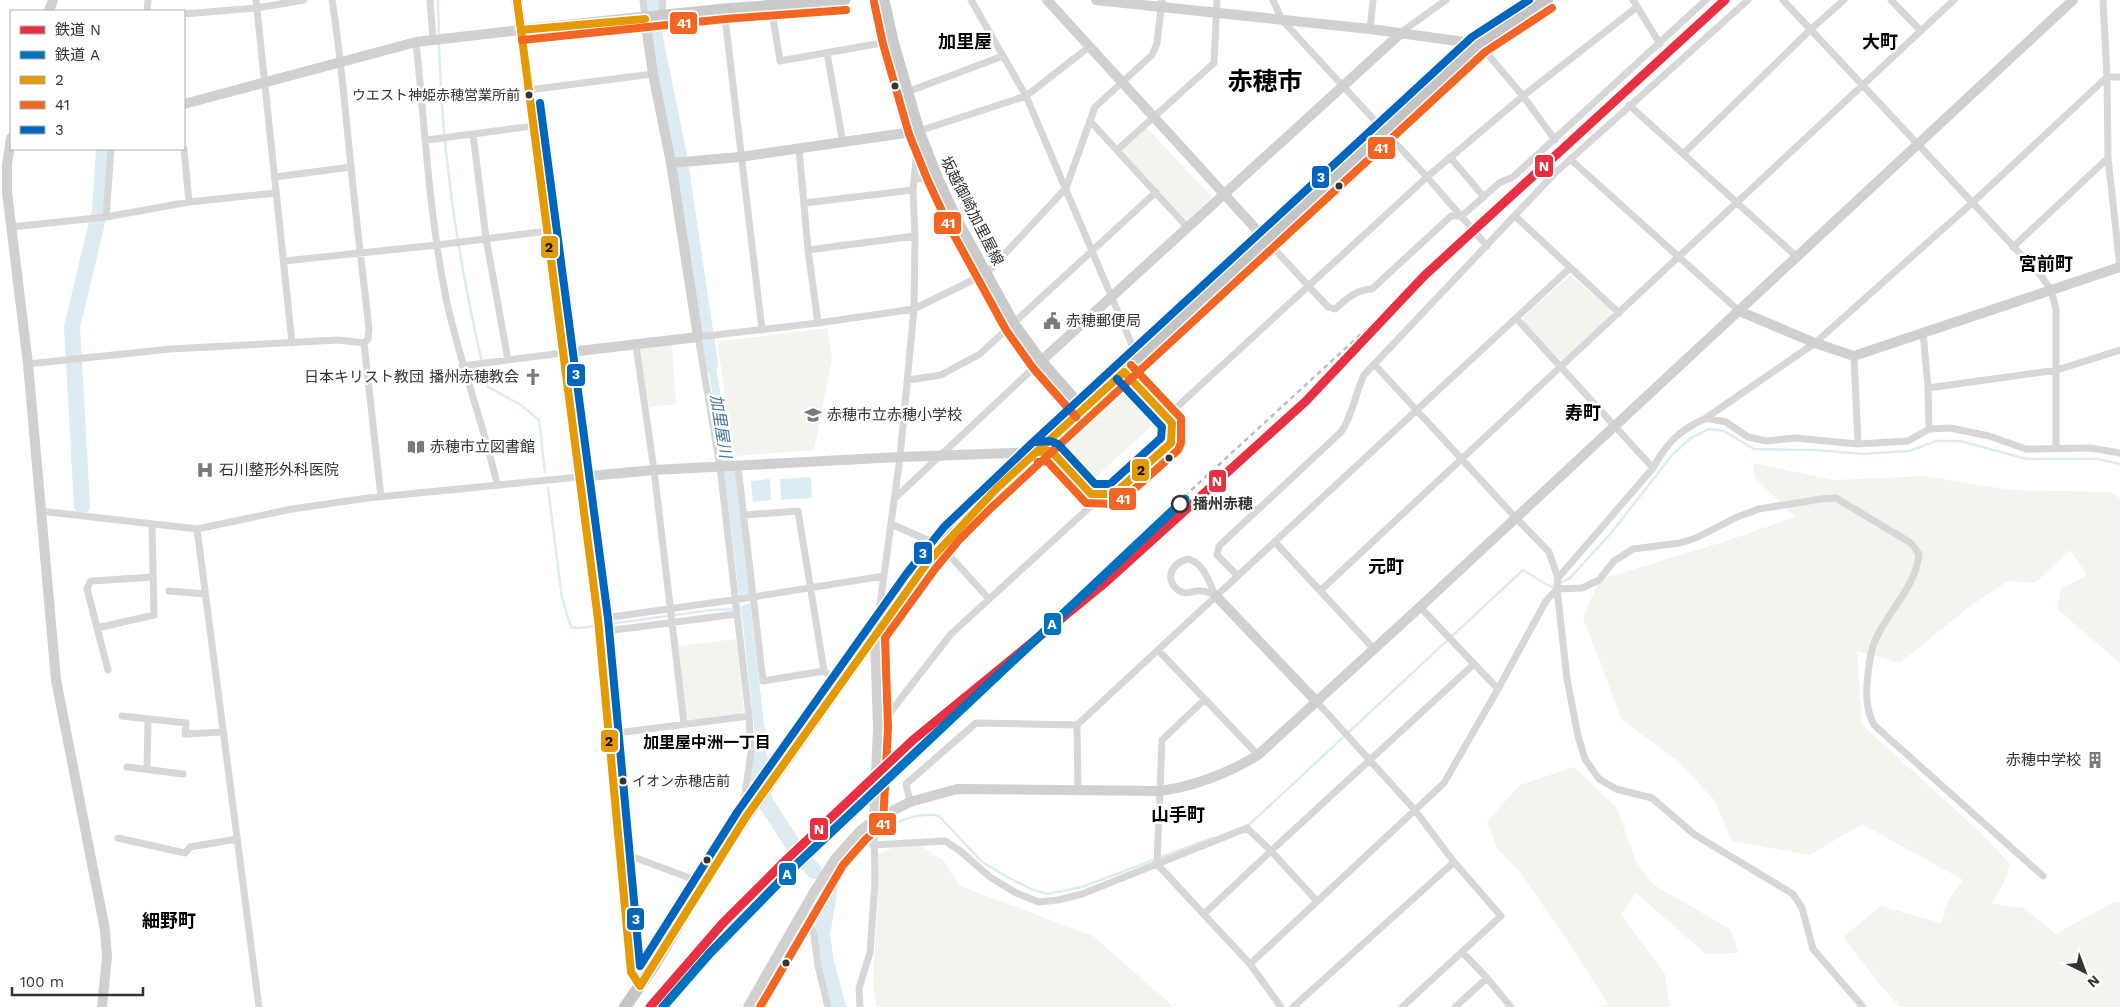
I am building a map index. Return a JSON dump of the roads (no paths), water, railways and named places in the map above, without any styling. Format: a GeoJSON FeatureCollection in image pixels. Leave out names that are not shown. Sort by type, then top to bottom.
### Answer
{"type":"FeatureCollection","features":[{"type":"Feature","properties":{"kind":"highway"},"geometry":{"type":"LineString","coordinates":[[625,1007],[640,986],[703,883],[782,765],[941,546],[964,520],[1479,44],[1547,0]]}},
{"type":"Feature","properties":{"kind":"main road"},"geometry":{"type":"LineString","coordinates":[[517,0],[521,30],[664,17],[769,3],[845,0]]}},
{"type":"Feature","properties":{"kind":"main road","name":"坂越御崎加里屋線"},"geometry":{"type":"LineString","coordinates":[[884,0],[907,92],[936,177],[958,222],[1014,324],[1041,361],[1084,410]]}},
{"type":"Feature","properties":{"kind":"street"},"geometry":{"type":"LineString","coordinates":[[256,0],[292,344]]}},
{"type":"Feature","properties":{"kind":"street"},"geometry":{"type":"LineString","coordinates":[[185,14],[257,8],[304,0]]}},
{"type":"Feature","properties":{"kind":"street"},"geometry":{"type":"LineString","coordinates":[[332,0],[342,62],[361,253],[368,329],[368,339],[364,343],[381,497]]}},
{"type":"Feature","properties":{"kind":"street"},"geometry":{"type":"LineString","coordinates":[[430,0],[433,40]]}},
{"type":"Feature","properties":{"kind":"street"},"geometry":{"type":"LineString","coordinates":[[643,0],[653,74],[671,163],[698,337],[722,467],[749,716],[751,752],[744,802],[750,811]]}},
{"type":"Feature","properties":{"kind":"street"},"geometry":{"type":"LineString","coordinates":[[662,0],[664,17]]}},
{"type":"Feature","properties":{"kind":"street"},"geometry":{"type":"LineString","coordinates":[[971,0],[1026,96],[1138,359]]}},
{"type":"Feature","properties":{"kind":"street"},"geometry":{"type":"LineString","coordinates":[[1047,0],[1308,286],[1328,307],[1335,309],[1349,297],[1364,289],[1372,289],[1452,216],[1462,216],[1499,183],[1514,177],[1706,0]]}},
{"type":"Feature","properties":{"kind":"street"},"geometry":{"type":"LineString","coordinates":[[1096,0],[1162,3],[1217,14],[1370,29],[1479,44],[1523,96],[1555,140]]}},
{"type":"Feature","properties":{"kind":"street"},"geometry":{"type":"LineString","coordinates":[[1117,150],[1214,63],[1217,0]]}},
{"type":"Feature","properties":{"kind":"street"},"geometry":{"type":"LineString","coordinates":[[1273,0],[1282,20],[1427,177],[1487,246]]}},
{"type":"Feature","properties":{"kind":"street"},"geometry":{"type":"LineString","coordinates":[[1370,29],[1373,0]]}},
{"type":"Feature","properties":{"kind":"street"},"geometry":{"type":"LineString","coordinates":[[894,499],[1041,361],[1400,34],[1446,0]]}},
{"type":"Feature","properties":{"kind":"street"},"geometry":{"type":"LineString","coordinates":[[1633,0],[1660,44]]}},
{"type":"Feature","properties":{"kind":"street"},"geometry":{"type":"LineString","coordinates":[[1238,576],[1217,555],[1219,546],[1340,432],[1350,420],[1356,391],[1364,375],[1570,159],[1748,0]]}},
{"type":"Feature","properties":{"kind":"street"},"geometry":{"type":"LineString","coordinates":[[1783,0],[2042,277],[2051,290],[2056,310],[2056,448]]}},
{"type":"Feature","properties":{"kind":"street"},"geometry":{"type":"LineString","coordinates":[[1684,153],[1810,30],[1844,0]]}},
{"type":"Feature","properties":{"kind":"street"},"geometry":{"type":"LineString","coordinates":[[1891,0],[1921,31]]}},
{"type":"Feature","properties":{"kind":"street"},"geometry":{"type":"LineString","coordinates":[[1321,590],[1954,0]]}},
{"type":"Feature","properties":{"kind":"street"},"geometry":{"type":"LineString","coordinates":[[748,1007],[835,859],[859,832],[874,820],[910,802],[957,789],[1160,791],[1210,780],[1235,769],[1258,755],[1420,607],[2073,0]]}},
{"type":"Feature","properties":{"kind":"street"},"geometry":{"type":"LineString","coordinates":[[1570,159],[1739,311],[1815,343],[1854,356],[2120,267],[2108,158],[2107,77],[2103,0]]}},
{"type":"Feature","properties":{"kind":"street"},"geometry":{"type":"LineString","coordinates":[[769,3],[780,62],[893,41]]}},
{"type":"Feature","properties":{"kind":"street"},"geometry":{"type":"LineString","coordinates":[[462,366],[818,323],[914,309],[987,273],[1066,188],[1095,107],[1144,64],[1152,54],[1157,43],[1162,3]]}},
{"type":"Feature","properties":{"kind":"street"},"geometry":{"type":"LineString","coordinates":[[1166,417],[1427,177],[1523,96],[1637,7]]}},
{"type":"Feature","properties":{"kind":"street"},"geometry":{"type":"LineString","coordinates":[[724,9],[740,157],[762,330]]}},
{"type":"Feature","properties":{"kind":"street"},"geometry":{"type":"LineString","coordinates":[[185,104],[416,42],[521,30],[532,126],[599,626],[631,972],[640,986]]}},
{"type":"Feature","properties":{"kind":"street"},"geometry":{"type":"LineString","coordinates":[[416,42],[437,245],[446,298],[462,366],[489,447],[497,484]]}},
{"type":"Feature","properties":{"kind":"street"},"geometry":{"type":"LineString","coordinates":[[671,163],[740,157],[919,131],[1026,96],[1089,47]]}},
{"type":"Feature","properties":{"kind":"street"},"geometry":{"type":"LineString","coordinates":[[827,52],[843,143]]}},
{"type":"Feature","properties":{"kind":"street"},"geometry":{"type":"LineString","coordinates":[[907,92],[1003,56]]}},
{"type":"Feature","properties":{"kind":"street"},"geometry":{"type":"LineString","coordinates":[[528,90],[653,74]]}},
{"type":"Feature","properties":{"kind":"street"},"geometry":{"type":"LineString","coordinates":[[1558,578],[1653,468],[1663,450],[1676,436],[1690,425],[1706,418],[1815,343],[1972,204],[2107,77],[2120,77]]}},
{"type":"Feature","properties":{"kind":"street"},"geometry":{"type":"LineString","coordinates":[[1629,105],[1684,153],[1796,257]]}},
{"type":"Feature","properties":{"kind":"street"},"geometry":{"type":"LineString","coordinates":[[1091,122],[1188,228]]}},
{"type":"Feature","properties":{"kind":"street"},"geometry":{"type":"LineString","coordinates":[[426,140],[532,126]]}},
{"type":"Feature","properties":{"kind":"street"},"geometry":{"type":"LineString","coordinates":[[860,1007],[859,988],[870,953],[875,882],[873,845],[878,728],[875,635],[880,615],[908,380],[914,309],[915,236],[913,190],[919,131]]}},
{"type":"Feature","properties":{"kind":"street"},"geometry":{"type":"LineString","coordinates":[[473,134],[486,238],[508,360]]}},
{"type":"Feature","properties":{"kind":"street"},"geometry":{"type":"LineString","coordinates":[[8,143],[7,183],[28,364],[56,680],[105,930],[107,957],[102,1007]]}},
{"type":"Feature","properties":{"kind":"street"},"geometry":{"type":"LineString","coordinates":[[799,149],[808,250],[818,323]]}},
{"type":"Feature","properties":{"kind":"street"},"geometry":{"type":"LineString","coordinates":[[106,217],[111,150]]}},
{"type":"Feature","properties":{"kind":"street"},"geometry":{"type":"LineString","coordinates":[[184,150],[189,202]]}},
{"type":"Feature","properties":{"kind":"street"},"geometry":{"type":"LineString","coordinates":[[1450,157],[1484,197]]}},
{"type":"Feature","properties":{"kind":"street"},"geometry":{"type":"LineString","coordinates":[[2013,247],[2108,158]]}},
{"type":"Feature","properties":{"kind":"street"},"geometry":{"type":"LineString","coordinates":[[275,177],[351,167]]}},
{"type":"Feature","properties":{"kind":"street"},"geometry":{"type":"LineString","coordinates":[[914,179],[936,177]]}},
{"type":"Feature","properties":{"kind":"street"},"geometry":{"type":"LineString","coordinates":[[805,203],[913,190]]}},
{"type":"Feature","properties":{"kind":"street"},"geometry":{"type":"LineString","coordinates":[[908,380],[941,375],[980,354],[1156,192]]}},
{"type":"Feature","properties":{"kind":"street"},"geometry":{"type":"LineString","coordinates":[[11,227],[106,217],[189,202],[276,193]]}},
{"type":"Feature","properties":{"kind":"street"},"geometry":{"type":"LineString","coordinates":[[1516,216],[1619,313]]}},
{"type":"Feature","properties":{"kind":"street"},"geometry":{"type":"LineString","coordinates":[[284,261],[547,231]]}},
{"type":"Feature","properties":{"kind":"street"},"geometry":{"type":"LineString","coordinates":[[808,250],[915,236]]}},
{"type":"Feature","properties":{"kind":"street"},"geometry":{"type":"LineString","coordinates":[[910,802],[906,784],[976,723],[1077,726],[1570,268]]}},
{"type":"Feature","properties":{"kind":"street"},"geometry":{"type":"LineString","coordinates":[[1516,318],[1616,425],[1653,468]]}},
{"type":"Feature","properties":{"kind":"street"},"geometry":{"type":"LineString","coordinates":[[1923,332],[1928,388],[1929,429]]}},
{"type":"Feature","properties":{"kind":"street"},"geometry":{"type":"LineString","coordinates":[[28,364],[170,349],[292,344],[338,340],[364,343]]}},
{"type":"Feature","properties":{"kind":"street"},"geometry":{"type":"LineString","coordinates":[[636,345],[654,470],[684,724]]}},
{"type":"Feature","properties":{"kind":"street"},"geometry":{"type":"LineString","coordinates":[[1928,388],[2057,370],[2120,350]]}},
{"type":"Feature","properties":{"kind":"street"},"geometry":{"type":"LineString","coordinates":[[1854,356],[1858,444]]}},
{"type":"Feature","properties":{"kind":"street"},"geometry":{"type":"LineString","coordinates":[[1374,364],[1461,460],[1549,552],[1558,578],[1557,590],[1567,679],[1578,736],[1584,759],[1599,779],[1616,789],[1652,798],[1695,835],[1793,894],[1802,908],[1813,949],[1863,1007]]}},
{"type":"Feature","properties":{"kind":"street"},"geometry":{"type":"LineString","coordinates":[[1706,418],[1726,422],[1748,437],[1766,441],[1795,438],[1858,444],[1908,441],[1929,429],[1950,428],[1989,436],[2026,449],[2091,448],[2120,453]]}},
{"type":"Feature","properties":{"kind":"street"},"geometry":{"type":"LineString","coordinates":[[40,511],[197,529],[292,509],[497,484],[654,470],[1037,452]]}},
{"type":"Feature","properties":{"kind":"street"},"geometry":{"type":"LineString","coordinates":[[736,467],[744,516],[763,681],[824,671]]}},
{"type":"Feature","properties":{"kind":"street"},"geometry":{"type":"LineString","coordinates":[[878,728],[951,634],[1103,495]]}},
{"type":"Feature","properties":{"kind":"street"},"geometry":{"type":"LineString","coordinates":[[1250,964],[1316,900],[1444,782],[1498,690],[1546,601],[1557,590],[1582,588],[1598,580],[1614,561],[1633,549],[1680,543],[1696,538],[1737,517],[1759,509],[1836,498],[1911,543],[1919,554],[1915,572],[1874,645],[1867,682],[1868,714],[1874,725],[2043,876]]}},
{"type":"Feature","properties":{"kind":"street"},"geometry":{"type":"LineString","coordinates":[[744,516],[798,511],[824,671],[840,684]]}},
{"type":"Feature","properties":{"kind":"street"},"geometry":{"type":"LineString","coordinates":[[97,628],[154,615],[152,524]]}},
{"type":"Feature","properties":{"kind":"street"},"geometry":{"type":"LineString","coordinates":[[891,524],[941,546],[989,599]]}},
{"type":"Feature","properties":{"kind":"street"},"geometry":{"type":"LineString","coordinates":[[197,529],[258,1007]]}},
{"type":"Feature","properties":{"kind":"street"},"geometry":{"type":"LineString","coordinates":[[1275,542],[1374,649]]}},
{"type":"Feature","properties":{"kind":"street"},"geometry":{"type":"LineString","coordinates":[[1216,596],[1204,591],[1180,592],[1172,584],[1170,576],[1172,569],[1188,558],[1196,561],[1204,570],[1206,578],[1216,596],[1317,702],[1414,809],[1454,862],[1501,916],[1402,1007]]}},
{"type":"Feature","properties":{"kind":"street"},"geometry":{"type":"LineString","coordinates":[[599,626],[673,622],[736,606],[752,597],[884,576]]}},
{"type":"Feature","properties":{"kind":"street"},"geometry":{"type":"LineString","coordinates":[[108,670],[87,589],[90,582],[153,577]]}},
{"type":"Feature","properties":{"kind":"street"},"geometry":{"type":"LineString","coordinates":[[169,591],[205,594]]}},
{"type":"Feature","properties":{"kind":"street"},"geometry":{"type":"LineString","coordinates":[[599,626],[671,609],[736,606]]}},
{"type":"Feature","properties":{"kind":"street"},"geometry":{"type":"LineString","coordinates":[[1420,607],[1498,690]]}},
{"type":"Feature","properties":{"kind":"street"},"geometry":{"type":"LineString","coordinates":[[1158,650],[1258,755]]}},
{"type":"Feature","properties":{"kind":"street"},"geometry":{"type":"LineString","coordinates":[[1204,914],[1474,664]]}},
{"type":"Feature","properties":{"kind":"street"},"geometry":{"type":"LineString","coordinates":[[1204,700],[1162,740],[1157,864],[1250,964],[1281,1007]]}},
{"type":"Feature","properties":{"kind":"street"},"geometry":{"type":"LineString","coordinates":[[122,716],[186,723],[185,734],[223,732]]}},
{"type":"Feature","properties":{"kind":"street"},"geometry":{"type":"LineString","coordinates":[[609,734],[749,716]]}},
{"type":"Feature","properties":{"kind":"street"},"geometry":{"type":"LineString","coordinates":[[147,769],[148,719]]}},
{"type":"Feature","properties":{"kind":"street"},"geometry":{"type":"LineString","coordinates":[[1077,726],[1078,790]]}},
{"type":"Feature","properties":{"kind":"street"},"geometry":{"type":"LineString","coordinates":[[128,767],[183,774]]}},
{"type":"Feature","properties":{"kind":"street"},"geometry":{"type":"LineString","coordinates":[[873,845],[945,841],[959,850],[990,877],[1016,892],[1040,902],[1082,894],[1247,828],[1316,900]]}},
{"type":"Feature","properties":{"kind":"street"},"geometry":{"type":"LineString","coordinates":[[118,838],[185,853],[190,847],[237,839]]}},
{"type":"Feature","properties":{"kind":"street"},"geometry":{"type":"LineString","coordinates":[[620,852],[703,883]]}},
{"type":"Feature","properties":{"kind":"street"},"geometry":{"type":"LineString","coordinates":[[1293,1007],[1454,862]]}},
{"type":"Feature","properties":{"kind":"street"},"geometry":{"type":"LineString","coordinates":[[801,915],[809,921],[814,935],[818,966],[828,1007]]}},
{"type":"Feature","properties":{"kind":"street"},"geometry":{"type":"LineString","coordinates":[[1462,952],[1487,978],[1508,1006]]}},
{"type":"Feature","properties":{"kind":"street"},"geometry":{"type":"LineString","coordinates":[[1455,1007],[1487,978]]}},
{"type":"Feature","properties":{"kind":"water"},"geometry":{"type":"Polygon","coordinates":[[[706,342],[712,342],[731,458],[724,459],[704,345],[706,342]]]}},
{"type":"Feature","properties":{"kind":"water"},"geometry":{"type":"Polygon","coordinates":[[[727,475],[736,475],[750,594],[739,595],[725,478],[727,475]]]}},
{"type":"Feature","properties":{"kind":"water"},"geometry":{"type":"Polygon","coordinates":[[[811,477],[812,498],[781,500],[780,479],[811,477]]]}},
{"type":"Feature","properties":{"kind":"water"},"geometry":{"type":"Polygon","coordinates":[[[770,479],[771,500],[753,502],[751,481],[770,479]]]}},
{"type":"Feature","properties":{"kind":"water"},"geometry":{"type":"Polygon","coordinates":[[[750,603],[767,749],[763,770],[753,789],[756,745],[741,606],[750,603]]]}},
{"type":"Feature","properties":{"kind":"waterway"},"geometry":{"type":"LineString","coordinates":[[438,0],[439,38]]}},
{"type":"Feature","properties":{"kind":"waterway","name":"加里屋川"},"geometry":{"type":"LineString","coordinates":[[652,0],[655,38],[679,156],[710,364]]}},
{"type":"Feature","properties":{"kind":"waterway"},"geometry":{"type":"LineString","coordinates":[[439,43],[444,130],[454,216],[469,302],[488,387],[521,405],[539,420],[545,472]]}},
{"type":"Feature","properties":{"kind":"waterway"},"geometry":{"type":"LineString","coordinates":[[82,506],[72,327],[100,210],[104,150]]}},
{"type":"Feature","properties":{"kind":"waterway"},"geometry":{"type":"LineString","coordinates":[[1245,826],[1250,824],[1523,570],[1551,587],[1570,578],[1611,533],[1673,454],[1691,438],[1709,429],[1724,431],[1754,449],[1814,450],[1863,454],[1909,451],[1936,441],[1960,441],[2027,459],[2098,459],[2120,464]]}},
{"type":"Feature","properties":{"kind":"waterway","name":"加里屋川"},"geometry":{"type":"LineString","coordinates":[[723,437],[732,497]]}},
{"type":"Feature","properties":{"kind":"waterway"},"geometry":{"type":"LineString","coordinates":[[548,488],[562,598],[571,627],[595,626]]}},
{"type":"Feature","properties":{"kind":"waterway"},"geometry":{"type":"LineString","coordinates":[[601,625],[712,610],[744,609]]}},
{"type":"Feature","properties":{"kind":"waterway","name":"加里屋川"},"geometry":{"type":"LineString","coordinates":[[760,760],[757,777],[766,803],[793,845]]}},
{"type":"Feature","properties":{"kind":"waterway"},"geometry":{"type":"LineString","coordinates":[[830,886],[850,857],[866,841],[885,828],[918,816],[939,816],[982,862],[1031,889],[1047,894],[1082,887],[1212,838]]}},
{"type":"Feature","properties":{"kind":"waterway","name":"加里屋川"},"geometry":{"type":"LineString","coordinates":[[800,855],[814,871]]}},
{"type":"Feature","properties":{"kind":"waterway","name":"加里屋川"},"geometry":{"type":"LineString","coordinates":[[828,884],[830,886],[822,935],[826,963],[838,1007]]}},
{"type":"Feature","properties":{"kind":"railway"},"geometry":{"type":"LineString","coordinates":[[986,679],[1424,276]]}},
{"type":"Feature","properties":{"kind":"rail line","name":"N"},"geometry":{"type":"LineString","coordinates":[[650,1007],[722,924],[785,861],[913,740],[1106,582],[1306,401],[1424,276],[1725,0]]}},
{"type":"Feature","properties":{"kind":"rail line","name":"A"},"geometry":{"type":"LineString","coordinates":[[663,1007],[710,953],[794,867],[1185,499]]}},
{"type":"Feature","properties":{"kind":"place","name":"ウエスト神姫赤穂営業所前"},"geometry":{"type":"Point","coordinates":[529,95]}},
{"type":"Feature","properties":{"kind":"place","name":"赤穂郵便局"},"geometry":{"type":"Point","coordinates":[1052,321]}},
{"type":"Feature","properties":{"kind":"place","name":"日本キリスト教団 播州赤穂教会"},"geometry":{"type":"Point","coordinates":[533,377]}},
{"type":"Feature","properties":{"kind":"place","name":"赤穂市立赤穂小学校"},"geometry":{"type":"Point","coordinates":[813,415]}},
{"type":"Feature","properties":{"kind":"place","name":"赤穂市立図書館"},"geometry":{"type":"Point","coordinates":[416,447]}},
{"type":"Feature","properties":{"kind":"place","name":"石川整形外科医院"},"geometry":{"type":"Point","coordinates":[205,470]}},
{"type":"Feature","properties":{"kind":"place","name":"播州赤穂"},"geometry":{"type":"Point","coordinates":[1180,504]}},
{"type":"Feature","properties":{"kind":"place","name":"赤穂中学校"},"geometry":{"type":"Point","coordinates":[2095,760]}},
{"type":"Feature","properties":{"kind":"place","name":"イオン赤穂店前"},"geometry":{"type":"Point","coordinates":[623,781]}},
{"type":"Feature","properties":{"kind":"district","name":"加里屋"},"geometry":{"type":"Point","coordinates":[965,41]}},
{"type":"Feature","properties":{"kind":"district","name":"大町"},"geometry":{"type":"Point","coordinates":[1880,41]}},
{"type":"Feature","properties":{"kind":"district","name":"赤穂市"},"geometry":{"type":"Point","coordinates":[1265,81]}},
{"type":"Feature","properties":{"kind":"district","name":"宮前町"},"geometry":{"type":"Point","coordinates":[2046,263]}},
{"type":"Feature","properties":{"kind":"district","name":"寿町"},"geometry":{"type":"Point","coordinates":[1583,412]}},
{"type":"Feature","properties":{"kind":"district","name":"元町"},"geometry":{"type":"Point","coordinates":[1386,566]}},
{"type":"Feature","properties":{"kind":"district","name":"加里屋中洲一丁目"},"geometry":{"type":"Point","coordinates":[707,742]}},
{"type":"Feature","properties":{"kind":"district","name":"山手町"},"geometry":{"type":"Point","coordinates":[1178,814]}},
{"type":"Feature","properties":{"kind":"district","name":"細野町"},"geometry":{"type":"Point","coordinates":[169,920]}}]}
